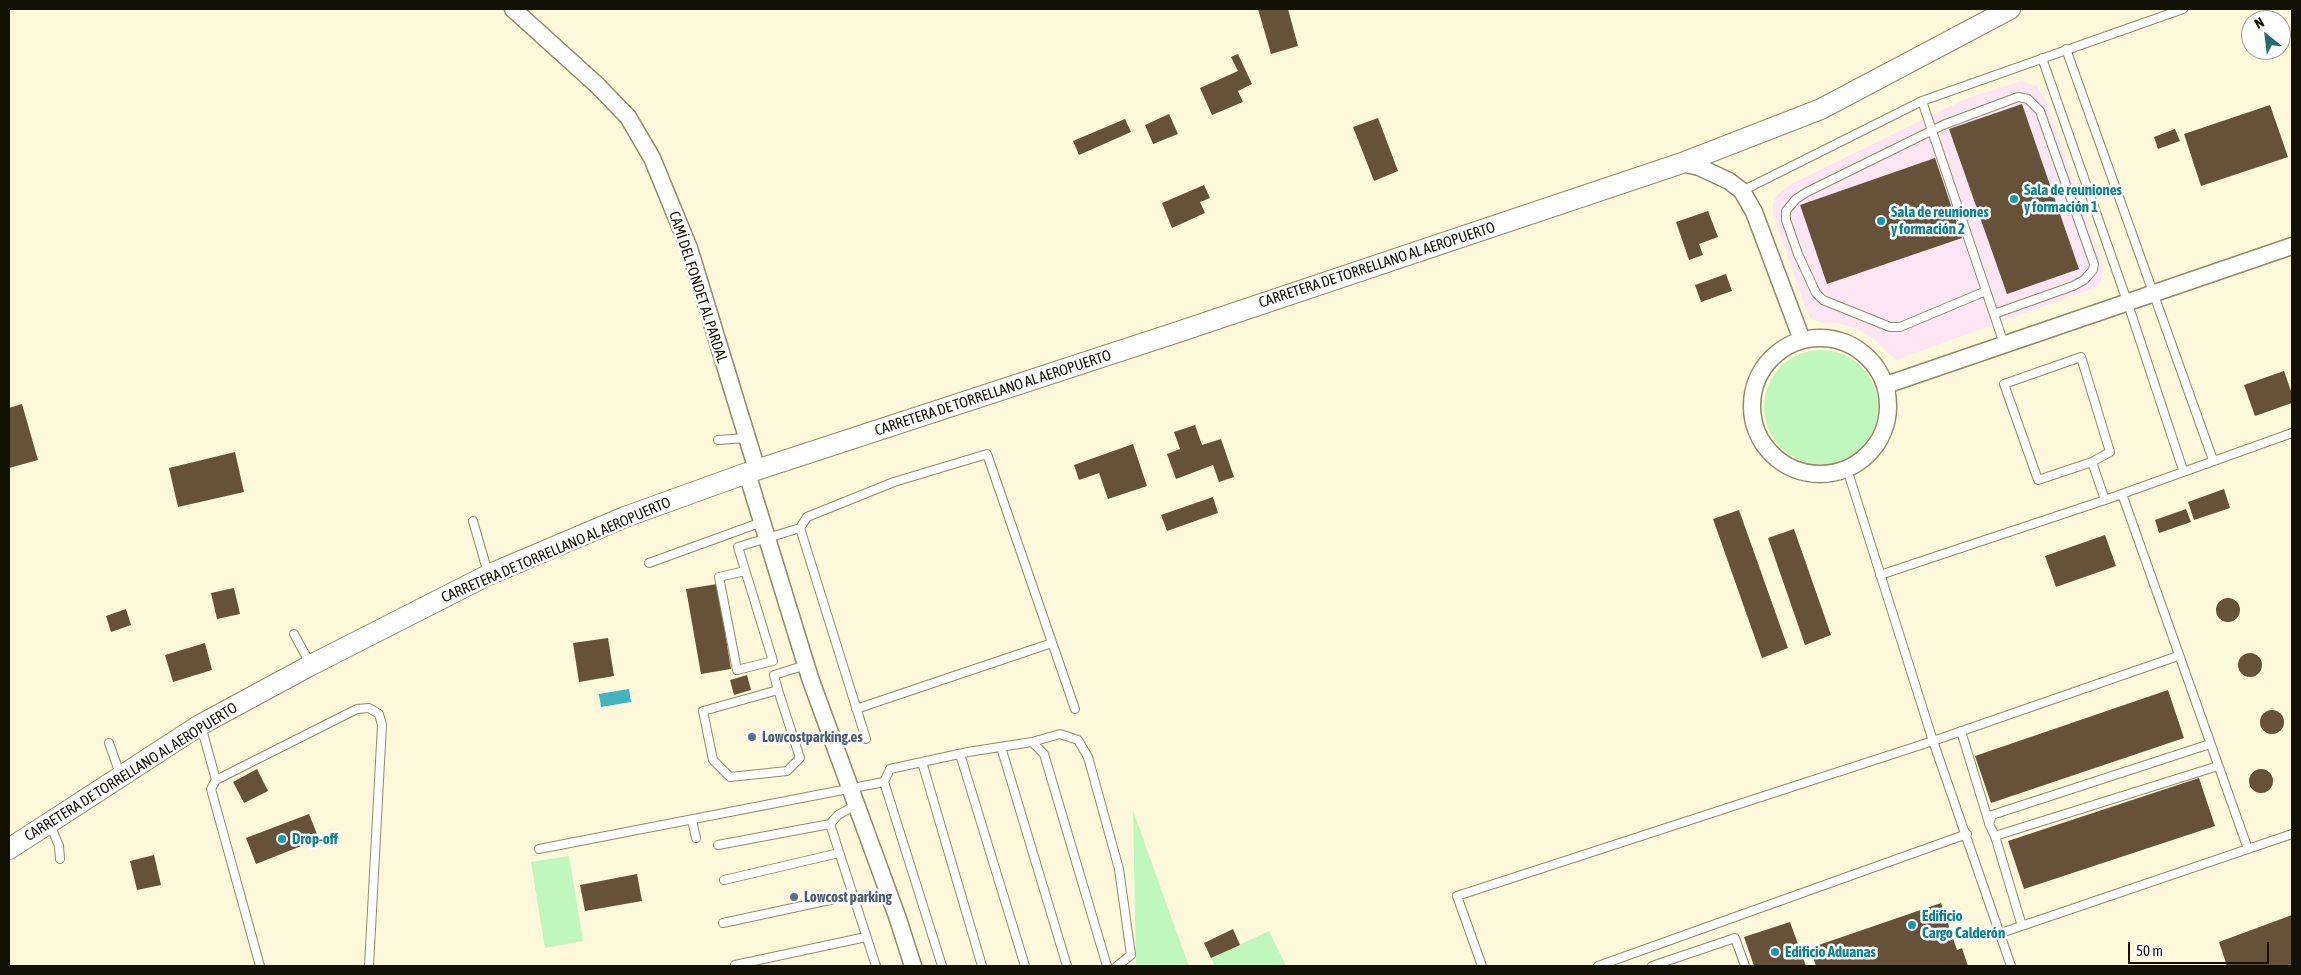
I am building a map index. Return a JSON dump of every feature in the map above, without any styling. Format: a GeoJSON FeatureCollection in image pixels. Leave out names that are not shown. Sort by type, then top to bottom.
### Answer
{"type":"FeatureCollection","features":[{"type":"Feature","properties":{"kind":"street","name":"CAMÍ DEL FONDET AL PARDAL"},"geometry":{"type":"LineString","coordinates":[[513,9],[597,85],[628,117],[652,158],[688,248],[746,438],[764,529],[806,665],[898,919],[913,966]]}},
{"type":"Feature","properties":{"kind":"street","name":"CARRETERA DE TORRELLANO AL AEROPUERTO"},"geometry":{"type":"LineString","coordinates":[[9,849],[200,725],[311,665],[488,575],[625,517],[752,472],[1682,163],[1821,109],[2010,9]]}},
{"type":"Feature","properties":{"kind":"street"},"geometry":{"type":"LineString","coordinates":[[1682,163],[1699,166],[1729,181],[1742,191],[1754,212],[1802,340]]}},
{"type":"Feature","properties":{"kind":"street"},"geometry":{"type":"LineString","coordinates":[[1886,385],[2292,246]]}},
{"type":"Feature","properties":{"kind":"street"},"geometry":{"type":"LineString","coordinates":[[1823,338],[1836,340],[1862,351],[1876,366],[1886,385],[1889,405],[1878,444],[1864,459],[1846,469],[1825,474],[1810,473],[1802,472],[1782,463],[1766,448],[1755,428],[1752,406],[1755,384],[1766,365],[1782,349],[1802,340],[1823,338]]}},
{"type":"Feature","properties":{"kind":"lane"},"geometry":{"type":"LineString","coordinates":[[1742,191],[1922,101],[2183,9]]}},
{"type":"Feature","properties":{"kind":"lane"},"geometry":{"type":"LineString","coordinates":[[2066,49],[2213,460]]}},
{"type":"Feature","properties":{"kind":"lane"},"geometry":{"type":"LineString","coordinates":[[2042,58],[2183,470]]}},
{"type":"Feature","properties":{"kind":"lane"},"geometry":{"type":"LineString","coordinates":[[1986,291],[1900,327],[1890,327],[1823,300],[1816,293],[1811,286],[1786,220],[1786,211],[1790,204],[1807,192],[1974,112],[2018,97],[2032,102],[2040,111],[2094,264],[2093,270],[2088,276],[2073,286],[1994,314]]}},
{"type":"Feature","properties":{"kind":"lane"},"geometry":{"type":"LineString","coordinates":[[1922,101],[2004,344]]}},
{"type":"Feature","properties":{"kind":"lane"},"geometry":{"type":"LineString","coordinates":[[2081,357],[2110,452],[2092,462],[2038,480],[2004,384],[2081,357]]}},
{"type":"Feature","properties":{"kind":"lane"},"geometry":{"type":"LineString","coordinates":[[1880,576],[2105,500],[2183,470],[2292,433]]}},
{"type":"Feature","properties":{"kind":"lane"},"geometry":{"type":"LineString","coordinates":[[718,440],[746,438]]}},
{"type":"Feature","properties":{"kind":"lane"},"geometry":{"type":"LineString","coordinates":[[800,528],[807,518],[894,482],[987,454],[1075,709]]}},
{"type":"Feature","properties":{"kind":"lane"},"geometry":{"type":"LineString","coordinates":[[2092,462],[2105,500]]}},
{"type":"Feature","properties":{"kind":"lane"},"geometry":{"type":"LineString","coordinates":[[1846,469],[1933,741],[2012,966]]}},
{"type":"Feature","properties":{"kind":"lane"},"geometry":{"type":"LineString","coordinates":[[2122,494],[2248,849]]}},
{"type":"Feature","properties":{"kind":"lane"},"geometry":{"type":"LineString","coordinates":[[473,521],[488,575]]}},
{"type":"Feature","properties":{"kind":"lane"},"geometry":{"type":"LineString","coordinates":[[650,563],[764,529],[800,528]]}},
{"type":"Feature","properties":{"kind":"lane"},"geometry":{"type":"LineString","coordinates":[[800,528],[866,739]]}},
{"type":"Feature","properties":{"kind":"lane"},"geometry":{"type":"LineString","coordinates":[[745,571],[719,577],[737,670],[773,660],[738,547],[764,529]]}},
{"type":"Feature","properties":{"kind":"lane"},"geometry":{"type":"LineString","coordinates":[[294,634],[311,665]]}},
{"type":"Feature","properties":{"kind":"lane"},"geometry":{"type":"LineString","coordinates":[[856,709],[1052,643]]}},
{"type":"Feature","properties":{"kind":"lane"},"geometry":{"type":"LineString","coordinates":[[1482,966],[1457,896],[1933,741],[2178,656]]}},
{"type":"Feature","properties":{"kind":"lane"},"geometry":{"type":"LineString","coordinates":[[778,690],[703,710],[713,760],[730,777],[787,771],[800,758],[774,675],[806,665]]}},
{"type":"Feature","properties":{"kind":"lane"},"geometry":{"type":"LineString","coordinates":[[260,966],[211,788],[216,780],[357,709],[369,708],[379,714],[382,725],[369,966]]}},
{"type":"Feature","properties":{"kind":"lane"},"geometry":{"type":"LineString","coordinates":[[200,725],[216,780]]}},
{"type":"Feature","properties":{"kind":"lane"},"geometry":{"type":"LineString","coordinates":[[1961,731],[2022,926]]}},
{"type":"Feature","properties":{"kind":"lane"},"geometry":{"type":"LineString","coordinates":[[539,850],[692,820],[854,797],[884,782],[890,769],[960,754],[1032,742],[1060,734],[1078,740],[1088,757],[1119,869],[1131,955],[1117,966]]}},
{"type":"Feature","properties":{"kind":"lane"},"geometry":{"type":"LineString","coordinates":[[1032,742],[1044,754],[1107,966]]}},
{"type":"Feature","properties":{"kind":"lane"},"geometry":{"type":"LineString","coordinates":[[109,743],[121,776]]}},
{"type":"Feature","properties":{"kind":"lane"},"geometry":{"type":"LineString","coordinates":[[1989,824],[1992,815],[2210,744]]}},
{"type":"Feature","properties":{"kind":"lane"},"geometry":{"type":"LineString","coordinates":[[1001,747],[1067,966]]}},
{"type":"Feature","properties":{"kind":"lane"},"geometry":{"type":"LineString","coordinates":[[960,754],[1025,966]]}},
{"type":"Feature","properties":{"kind":"lane"},"geometry":{"type":"LineString","coordinates":[[922,762],[982,966]]}},
{"type":"Feature","properties":{"kind":"lane"},"geometry":{"type":"LineString","coordinates":[[1995,836],[2218,766]]}},
{"type":"Feature","properties":{"kind":"lane"},"geometry":{"type":"LineString","coordinates":[[884,782],[942,966]]}},
{"type":"Feature","properties":{"kind":"lane"},"geometry":{"type":"LineString","coordinates":[[718,845],[830,824],[854,797]]}},
{"type":"Feature","properties":{"kind":"lane"},"geometry":{"type":"LineString","coordinates":[[692,820],[696,838]]}},
{"type":"Feature","properties":{"kind":"lane"},"geometry":{"type":"LineString","coordinates":[[49,823],[59,846],[60,859]]}},
{"type":"Feature","properties":{"kind":"lane"},"geometry":{"type":"LineString","coordinates":[[830,824],[876,966]]}},
{"type":"Feature","properties":{"kind":"lane"},"geometry":{"type":"LineString","coordinates":[[1598,966],[1967,834]]}},
{"type":"Feature","properties":{"kind":"lane"},"geometry":{"type":"LineString","coordinates":[[2001,933],[2292,834]]}},
{"type":"Feature","properties":{"kind":"lane"},"geometry":{"type":"LineString","coordinates":[[724,880],[840,853]]}},
{"type":"Feature","properties":{"kind":"lane"},"geometry":{"type":"LineString","coordinates":[[723,923],[853,895]]}},
{"type":"Feature","properties":{"kind":"lane"},"geometry":{"type":"LineString","coordinates":[[735,965],[866,937]]}},
{"type":"Feature","properties":{"kind":"lane"},"geometry":{"type":"LineString","coordinates":[[1652,966],[1735,938],[1745,966]]}},
{"type":"Feature","properties":{"kind":"shaded area"},"geometry":{"type":"Polygon","coordinates":[[[2021,81],[2037,86],[2045,99],[2103,265],[2101,282],[2094,288],[1896,360],[1871,337],[1856,328],[1837,323],[1822,323],[1811,319],[1773,214],[1773,204],[1777,195],[1791,184],[1965,99],[2021,81]]]}},
{"type":"Feature","properties":{"kind":"green space"},"geometry":{"type":"Polygon","coordinates":[[[1821,350],[1843,354],[1853,359],[1869,375],[1874,385],[1878,407],[1874,429],[1869,439],[1853,455],[1843,460],[1821,464],[1799,460],[1789,455],[1773,439],[1768,429],[1764,407],[1768,385],[1773,375],[1789,359],[1799,354],[1821,350]]]}},
{"type":"Feature","properties":{"kind":"green space"},"geometry":{"type":"Polygon","coordinates":[[[1133,810],[1166,903],[1189,966],[1136,966],[1133,810]]]}},
{"type":"Feature","properties":{"kind":"green space"},"geometry":{"type":"Polygon","coordinates":[[[569,856],[583,941],[545,948],[531,862],[569,856]]]}},
{"type":"Feature","properties":{"kind":"green space"},"geometry":{"type":"Polygon","coordinates":[[[1269,931],[1286,966],[1215,966],[1211,958],[1269,931]]]}},
{"type":"Feature","properties":{"kind":"water"},"geometry":{"type":"Polygon","coordinates":[[[629,689],[631,702],[601,707],[599,694],[629,689]]]}},
{"type":"Feature","properties":{"kind":"building"},"geometry":{"type":"Polygon","coordinates":[[[1258,9],[1288,9],[1298,46],[1271,54],[1258,9]]]}},
{"type":"Feature","properties":{"kind":"building"},"geometry":{"type":"Polygon","coordinates":[[[1238,54],[1252,84],[1238,91],[1243,102],[1212,115],[1200,88],[1238,71],[1231,57],[1238,54]]]}},
{"type":"Feature","properties":{"kind":"building","name":"Sala de reuniones y formación 1"},"geometry":{"type":"Polygon","coordinates":[[[2022,104],[2079,269],[2007,294],[1949,129],[2022,104]]]}},
{"type":"Feature","properties":{"kind":"building"},"geometry":{"type":"Polygon","coordinates":[[[2270,105],[2288,157],[2201,186],[2184,134],[2270,105]]]}},
{"type":"Feature","properties":{"kind":"building"},"geometry":{"type":"Polygon","coordinates":[[[1169,114],[1178,134],[1153,144],[1145,125],[1169,114]]]}},
{"type":"Feature","properties":{"kind":"building"},"geometry":{"type":"Polygon","coordinates":[[[1378,118],[1398,171],[1374,181],[1353,127],[1378,118]]]}},
{"type":"Feature","properties":{"kind":"building"},"geometry":{"type":"Polygon","coordinates":[[[1125,119],[1131,132],[1079,155],[1073,141],[1125,119]]]}},
{"type":"Feature","properties":{"kind":"building"},"geometry":{"type":"Polygon","coordinates":[[[2175,129],[2180,141],[2158,149],[2154,137],[2175,129]]]}},
{"type":"Feature","properties":{"kind":"building","name":"Sala de reuniones y formación 2"},"geometry":{"type":"Polygon","coordinates":[[[1935,158],[1962,238],[1827,284],[1800,205],[1935,158]]]}},
{"type":"Feature","properties":{"kind":"building"},"geometry":{"type":"Polygon","coordinates":[[[1204,185],[1210,198],[1200,202],[1205,213],[1172,228],[1162,203],[1204,185]]]}},
{"type":"Feature","properties":{"kind":"building"},"geometry":{"type":"Polygon","coordinates":[[[1708,211],[1718,237],[1699,244],[1703,255],[1689,260],[1676,222],[1708,211]]]}},
{"type":"Feature","properties":{"kind":"building"},"geometry":{"type":"Polygon","coordinates":[[[1726,274],[1732,291],[1701,302],[1695,285],[1726,274]]]}},
{"type":"Feature","properties":{"kind":"building"},"geometry":{"type":"Polygon","coordinates":[[[2284,371],[2292,394],[2292,403],[2255,416],[2244,385],[2284,371]]]}},
{"type":"Feature","properties":{"kind":"building"},"geometry":{"type":"Polygon","coordinates":[[[22,404],[38,460],[9,468],[9,408],[22,404]]]}},
{"type":"Feature","properties":{"kind":"building"},"geometry":{"type":"Polygon","coordinates":[[[1195,425],[1202,445],[1221,439],[1234,477],[1219,482],[1213,465],[1176,479],[1167,454],[1180,449],[1174,432],[1195,425]]]}},
{"type":"Feature","properties":{"kind":"building"},"geometry":{"type":"Polygon","coordinates":[[[1133,444],[1147,486],[1108,499],[1099,473],[1079,480],[1074,465],[1133,444]]]}},
{"type":"Feature","properties":{"kind":"building"},"geometry":{"type":"Polygon","coordinates":[[[235,452],[244,492],[178,507],[169,468],[235,452]]]}},
{"type":"Feature","properties":{"kind":"building"},"geometry":{"type":"Polygon","coordinates":[[[2224,489],[2230,508],[2194,520],[2188,502],[2224,489]]]}},
{"type":"Feature","properties":{"kind":"building"},"geometry":{"type":"Polygon","coordinates":[[[1213,497],[1218,513],[1167,531],[1161,515],[1213,497]]]}},
{"type":"Feature","properties":{"kind":"building"},"geometry":{"type":"Polygon","coordinates":[[[2186,509],[2191,522],[2159,533],[2155,520],[2186,509]]]}},
{"type":"Feature","properties":{"kind":"building"},"geometry":{"type":"Polygon","coordinates":[[[1739,510],[1788,648],[1762,658],[1713,519],[1739,510]]]}},
{"type":"Feature","properties":{"kind":"building"},"geometry":{"type":"Polygon","coordinates":[[[1794,529],[1831,635],[1805,645],[1768,538],[1794,529]]]}},
{"type":"Feature","properties":{"kind":"building"},"geometry":{"type":"Polygon","coordinates":[[[2105,535],[2116,566],[2056,587],[2045,556],[2105,535]]]}},
{"type":"Feature","properties":{"kind":"building"},"geometry":{"type":"Polygon","coordinates":[[[717,584],[731,669],[701,674],[686,589],[717,584]]]}},
{"type":"Feature","properties":{"kind":"building"},"geometry":{"type":"Polygon","coordinates":[[[234,588],[240,614],[217,619],[211,593],[234,588]]]}},
{"type":"Feature","properties":{"kind":"building"},"geometry":{"type":"Polygon","coordinates":[[[2228,598],[2237,601],[2240,610],[2237,619],[2228,622],[2219,619],[2216,610],[2219,601],[2228,598]]]}},
{"type":"Feature","properties":{"kind":"building"},"geometry":{"type":"Polygon","coordinates":[[[126,609],[131,625],[111,632],[106,616],[126,609]]]}},
{"type":"Feature","properties":{"kind":"building"},"geometry":{"type":"Polygon","coordinates":[[[608,638],[614,676],[579,682],[573,643],[608,638]]]}},
{"type":"Feature","properties":{"kind":"building"},"geometry":{"type":"Polygon","coordinates":[[[205,643],[212,670],[173,682],[165,655],[205,643]]]}},
{"type":"Feature","properties":{"kind":"building"},"geometry":{"type":"Polygon","coordinates":[[[2250,653],[2259,656],[2262,665],[2259,674],[2250,677],[2241,674],[2238,665],[2241,656],[2250,653]]]}},
{"type":"Feature","properties":{"kind":"building"},"geometry":{"type":"Polygon","coordinates":[[[747,675],[751,690],[734,695],[730,680],[747,675]]]}},
{"type":"Feature","properties":{"kind":"building"},"geometry":{"type":"Polygon","coordinates":[[[2168,690],[2184,738],[1991,803],[1975,756],[2168,690]]]}},
{"type":"Feature","properties":{"kind":"building"},"geometry":{"type":"Polygon","coordinates":[[[2272,710],[2281,713],[2284,722],[2281,731],[2272,734],[2263,731],[2260,722],[2263,713],[2272,710]]]}},
{"type":"Feature","properties":{"kind":"building"},"geometry":{"type":"Polygon","coordinates":[[[257,769],[268,791],[244,803],[233,782],[257,769]]]}},
{"type":"Feature","properties":{"kind":"building"},"geometry":{"type":"Polygon","coordinates":[[[2261,769],[2270,772],[2273,781],[2270,790],[2261,793],[2252,790],[2249,781],[2252,772],[2261,769]]]}},
{"type":"Feature","properties":{"kind":"building"},"geometry":{"type":"Polygon","coordinates":[[[2199,778],[2215,826],[2024,889],[2008,841],[2199,778]]]}},
{"type":"Feature","properties":{"kind":"building","name":"Drop-off"},"geometry":{"type":"Polygon","coordinates":[[[309,814],[319,839],[256,864],[246,838],[309,814]]]}},
{"type":"Feature","properties":{"kind":"building"},"geometry":{"type":"Polygon","coordinates":[[[154,855],[161,885],[137,890],[130,861],[154,855]]]}},
{"type":"Feature","properties":{"kind":"building"},"geometry":{"type":"Polygon","coordinates":[[[637,874],[642,901],[585,911],[580,885],[637,874]]]}},
{"type":"Feature","properties":{"kind":"building","name":"Edificio Cargo Calderón"},"geometry":{"type":"Polygon","coordinates":[[[1941,903],[1957,950],[1962,948],[1968,966],[1816,966],[1810,948],[1941,903]]]}},
{"type":"Feature","properties":{"kind":"building"},"geometry":{"type":"Polygon","coordinates":[[[2292,915],[2292,966],[2227,966],[2219,942],[2292,915]]]}},
{"type":"Feature","properties":{"kind":"building","name":"Edificio Aduanas"},"geometry":{"type":"Polygon","coordinates":[[[1790,922],[1806,966],[1754,966],[1744,937],[1790,922]]]}},
{"type":"Feature","properties":{"kind":"building"},"geometry":{"type":"Polygon","coordinates":[[[1233,929],[1240,945],[1211,958],[1204,943],[1233,929]]]}},
{"type":"Feature","properties":{"kind":"place","name":"Sala de reuniones y formación 1"},"geometry":{"type":"Point","coordinates":[2014,199]}},
{"type":"Feature","properties":{"kind":"place","name":"Sala de reuniones y formación 2"},"geometry":{"type":"Point","coordinates":[1881,221]}},
{"type":"Feature","properties":{"kind":"place","name":"Lowcostparking.es"},"geometry":{"type":"Point","coordinates":[752,737]}},
{"type":"Feature","properties":{"kind":"place","name":"Drop-off"},"geometry":{"type":"Point","coordinates":[282,839]}},
{"type":"Feature","properties":{"kind":"place","name":"Lowcost parking"},"geometry":{"type":"Point","coordinates":[794,897]}},
{"type":"Feature","properties":{"kind":"place","name":"Edificio Cargo Calderón"},"geometry":{"type":"Point","coordinates":[1912,925]}},
{"type":"Feature","properties":{"kind":"place","name":"Edificio Aduanas"},"geometry":{"type":"Point","coordinates":[1775,952]}}]}
